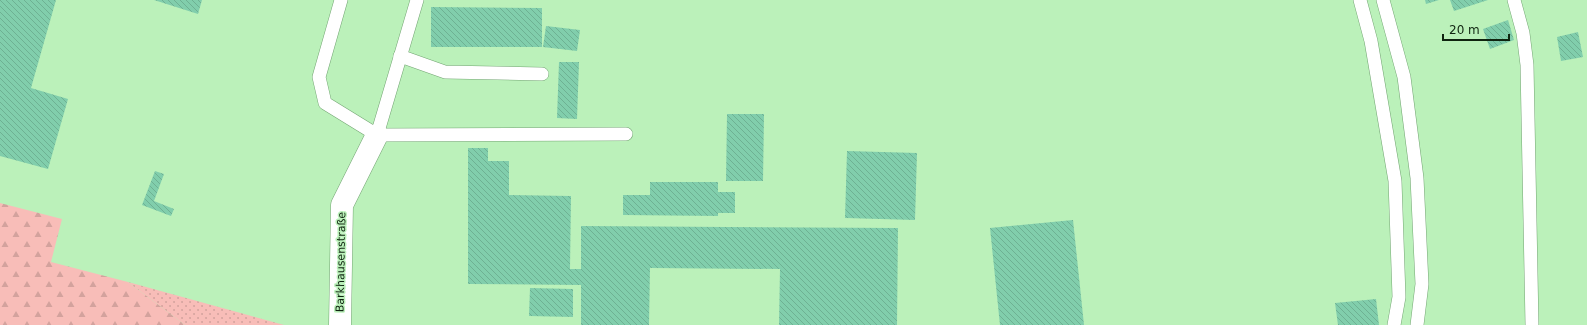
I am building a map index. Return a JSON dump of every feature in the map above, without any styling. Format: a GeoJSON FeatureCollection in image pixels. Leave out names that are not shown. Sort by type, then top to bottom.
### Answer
{"type":"FeatureCollection","features":[{"type":"Feature","properties":{"kind":"street","name":"Barkhausenstraße"},"geometry":{"type":"LineString","coordinates":[[340,325],[342,205],[377,135]]}},
{"type":"Feature","properties":{"kind":"lane"},"geometry":{"type":"LineString","coordinates":[[341,0],[318,77],[325,103],[377,135],[626,134]]}},
{"type":"Feature","properties":{"kind":"lane"},"geometry":{"type":"LineString","coordinates":[[377,135],[417,0]]}},
{"type":"Feature","properties":{"kind":"lane"},"geometry":{"type":"LineString","coordinates":[[1360,0],[1371,41],[1395,181],[1399,297],[1394,325]]}},
{"type":"Feature","properties":{"kind":"lane"},"geometry":{"type":"LineString","coordinates":[[1383,0],[1404,77],[1417,178],[1422,284],[1417,325]]}},
{"type":"Feature","properties":{"kind":"lane"},"geometry":{"type":"LineString","coordinates":[[1514,0],[1523,33],[1527,66],[1532,325]]}},
{"type":"Feature","properties":{"kind":"lane"},"geometry":{"type":"LineString","coordinates":[[400,56],[445,72],[542,74]]}},
{"type":"Feature","properties":{"kind":"green space"},"geometry":{"type":"Polygon","coordinates":[[[0,203],[62,219],[51,262],[128,282],[185,325],[0,325],[0,203]]]}},
{"type":"Feature","properties":{"kind":"green space"},"geometry":{"type":"Polygon","coordinates":[[[128,282],[284,325],[185,325],[128,282]]]}},
{"type":"Feature","properties":{"kind":"building"},"geometry":{"type":"Polygon","coordinates":[[[0,0],[56,0],[31,88],[68,99],[48,169],[0,156],[0,0]]]}},
{"type":"Feature","properties":{"kind":"building"},"geometry":{"type":"Polygon","coordinates":[[[154,0],[202,0],[198,14],[154,0]]]}},
{"type":"Feature","properties":{"kind":"building"},"geometry":{"type":"Polygon","coordinates":[[[1425,0],[1439,0],[1426,4],[1425,0]]]}},
{"type":"Feature","properties":{"kind":"building"},"geometry":{"type":"Polygon","coordinates":[[[1450,0],[1488,0],[1454,11],[1450,0]]]}},
{"type":"Feature","properties":{"kind":"building"},"geometry":{"type":"Polygon","coordinates":[[[431,7],[542,8],[542,47],[431,47],[431,7]]]}},
{"type":"Feature","properties":{"kind":"building"},"geometry":{"type":"Polygon","coordinates":[[[1508,20],[1514,40],[1490,49],[1483,29],[1508,20]]]}},
{"type":"Feature","properties":{"kind":"building"},"geometry":{"type":"Polygon","coordinates":[[[546,26],[580,30],[577,51],[543,47],[546,26]]]}},
{"type":"Feature","properties":{"kind":"building"},"geometry":{"type":"Polygon","coordinates":[[[1578,32],[1583,57],[1561,61],[1557,37],[1578,32]]]}},
{"type":"Feature","properties":{"kind":"building"},"geometry":{"type":"Polygon","coordinates":[[[559,62],[579,62],[577,119],[557,118],[559,62]]]}},
{"type":"Feature","properties":{"kind":"building"},"geometry":{"type":"Polygon","coordinates":[[[727,114],[764,114],[763,181],[726,181],[727,114]]]}},
{"type":"Feature","properties":{"kind":"building"},"geometry":{"type":"Polygon","coordinates":[[[468,148],[488,148],[488,161],[509,161],[509,195],[571,196],[570,269],[581,269],[581,226],[898,228],[897,325],[779,325],[780,269],[650,268],[649,325],[581,325],[581,285],[468,284],[468,148]]]}},
{"type":"Feature","properties":{"kind":"building"},"geometry":{"type":"Polygon","coordinates":[[[847,151],[917,153],[915,220],[845,218],[847,151]]]}},
{"type":"Feature","properties":{"kind":"building"},"geometry":{"type":"Polygon","coordinates":[[[155,171],[164,174],[154,201],[174,209],[171,216],[142,205],[155,171]]]}},
{"type":"Feature","properties":{"kind":"building"},"geometry":{"type":"Polygon","coordinates":[[[650,182],[718,182],[718,192],[735,192],[735,213],[718,213],[718,216],[623,215],[623,195],[650,195],[650,182]]]}},
{"type":"Feature","properties":{"kind":"building"},"geometry":{"type":"Polygon","coordinates":[[[1073,220],[1084,325],[1000,325],[990,228],[1073,220]]]}},
{"type":"Feature","properties":{"kind":"building"},"geometry":{"type":"Polygon","coordinates":[[[530,288],[573,289],[573,317],[529,316],[530,288]]]}},
{"type":"Feature","properties":{"kind":"building"},"geometry":{"type":"Polygon","coordinates":[[[1376,299],[1379,325],[1338,325],[1335,303],[1376,299]]]}}]}
